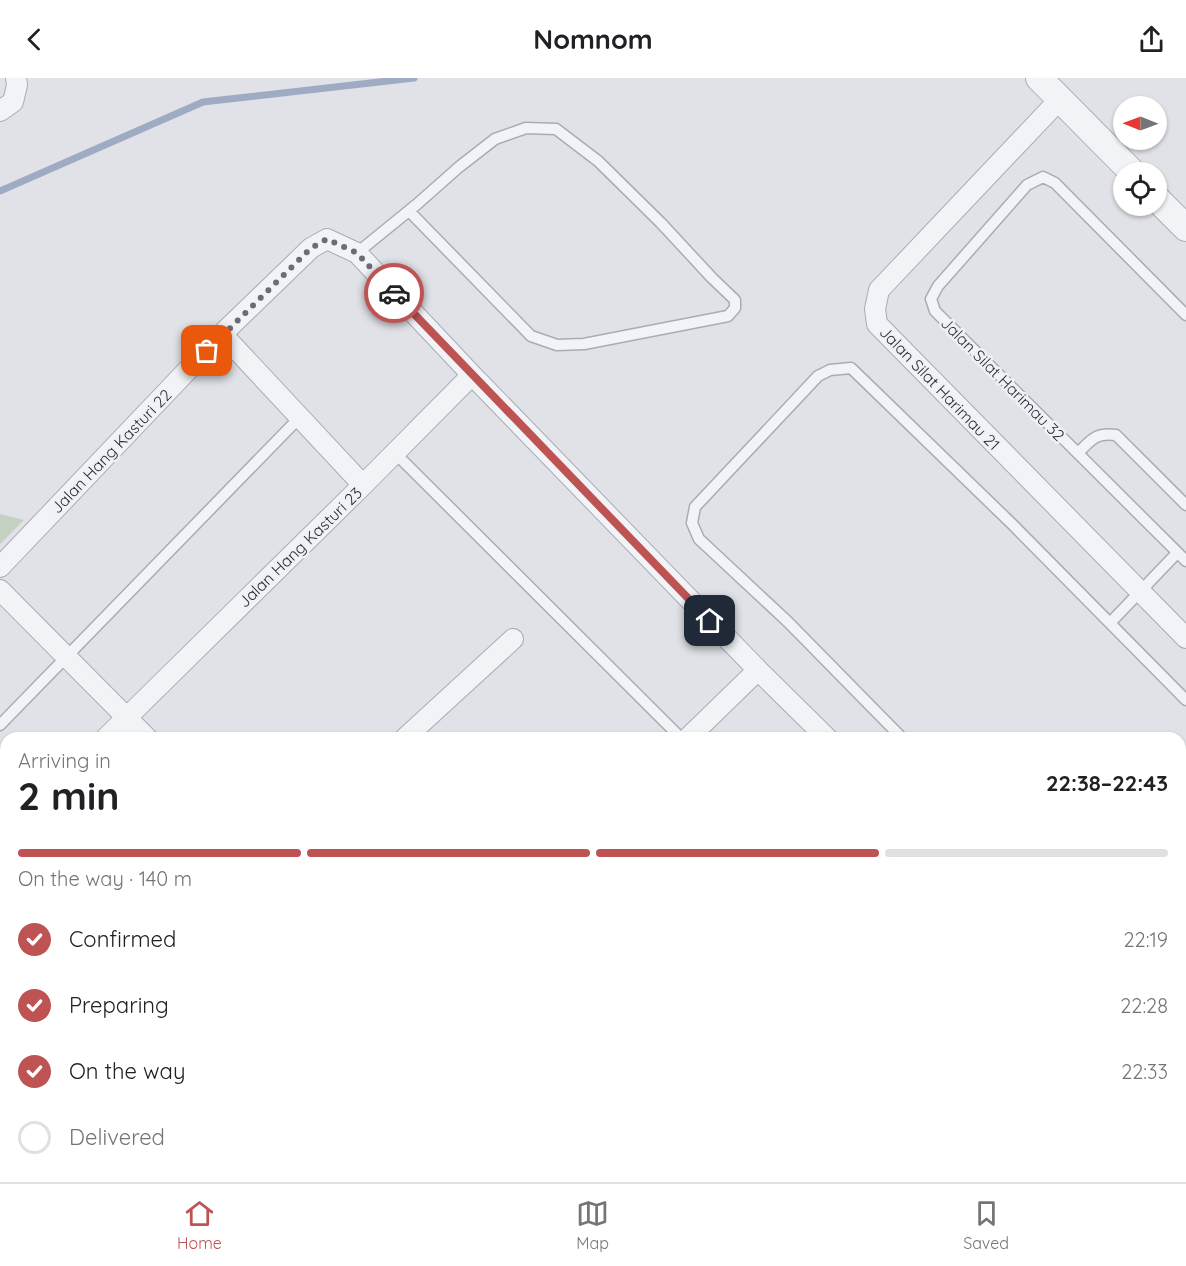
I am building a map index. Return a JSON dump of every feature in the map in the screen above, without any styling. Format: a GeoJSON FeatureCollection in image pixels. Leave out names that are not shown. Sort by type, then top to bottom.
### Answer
{"type":"FeatureCollection","features":[{"type":"Feature","properties":{"kind":"street"},"geometry":{"type":"LineString","coordinates":[[0,111],[13,102],[17,86],[16,78]]}},
{"type":"Feature","properties":{"kind":"street"},"geometry":{"type":"LineString","coordinates":[[1039,78],[1122,162]]}},
{"type":"Feature","properties":{"kind":"street","name":"Jalan Silat Harimau 21"},"geometry":{"type":"LineString","coordinates":[[1060,99],[879,290],[875,309],[878,324],[1186,638]]}},
{"type":"Feature","properties":{"kind":"street"},"geometry":{"type":"LineString","coordinates":[[1167,209],[1186,228]]}},
{"type":"Feature","properties":{"kind":"street","name":"Jalan Hang Kasturi 22"},"geometry":{"type":"LineString","coordinates":[[0,567],[222,334],[311,248],[327,239],[357,253]]}},
{"type":"Feature","properties":{"kind":"street"},"geometry":{"type":"LineString","coordinates":[[357,253],[472,375],[821,732]]}},
{"type":"Feature","properties":{"kind":"street"},"geometry":{"type":"LineString","coordinates":[[222,334],[363,485]]}},
{"type":"Feature","properties":{"kind":"street","name":"Jalan Hang Kasturi 23"},"geometry":{"type":"LineString","coordinates":[[112,732],[472,375]]}},
{"type":"Feature","properties":{"kind":"street"},"geometry":{"type":"LineString","coordinates":[[0,590],[141,732]]}},
{"type":"Feature","properties":{"kind":"street"},"geometry":{"type":"LineString","coordinates":[[412,732],[513,639]]}},
{"type":"Feature","properties":{"kind":"street"},"geometry":{"type":"LineString","coordinates":[[694,732],[758,670]]}},
{"type":"Feature","properties":{"kind":"lane"},"geometry":{"type":"LineString","coordinates":[[357,253],[495,139],[526,128],[556,129],[598,161],[661,223],[735,300],[735,308],[728,316],[584,344],[557,345],[531,336],[409,211]]}},
{"type":"Feature","properties":{"kind":"lane","name":"Jalan Silat Harimau 32"},"geometry":{"type":"LineString","coordinates":[[1186,315],[1055,183],[1043,177],[1027,185],[938,286],[931,299],[935,311],[1186,561]]}},
{"type":"Feature","properties":{"kind":"lane"},"geometry":{"type":"LineString","coordinates":[[896,732],[788,622],[699,539],[692,523],[695,507],[818,376],[830,370],[851,368],[1186,700]]}},
{"type":"Feature","properties":{"kind":"lane"},"geometry":{"type":"LineString","coordinates":[[0,725],[300,417]]}},
{"type":"Feature","properties":{"kind":"lane"},"geometry":{"type":"LineString","coordinates":[[1077,453],[1094,437],[1105,433],[1116,435],[1186,505]]}},
{"type":"Feature","properties":{"kind":"lane"},"geometry":{"type":"LineString","coordinates":[[395,453],[675,732]]}},
{"type":"Feature","properties":{"kind":"lane"},"geometry":{"type":"LineString","coordinates":[[1110,623],[1177,553]]}},
{"type":"Feature","properties":{"kind":"green space"},"geometry":{"type":"Polygon","coordinates":[[[0,514],[24,520],[0,544],[0,514]]]}},
{"type":"Feature","properties":{"kind":"waterway"},"geometry":{"type":"LineString","coordinates":[[0,191],[203,102],[414,78]]}},
{"type":"Feature","properties":{"kind":"way so far"},"geometry":{"type":"LineString","coordinates":[[207,351],[311,248],[327,239],[357,253],[394,293]]}},
{"type":"Feature","properties":{"kind":"route"},"geometry":{"type":"LineString","coordinates":[[394,293],[710,621]]}}]}
